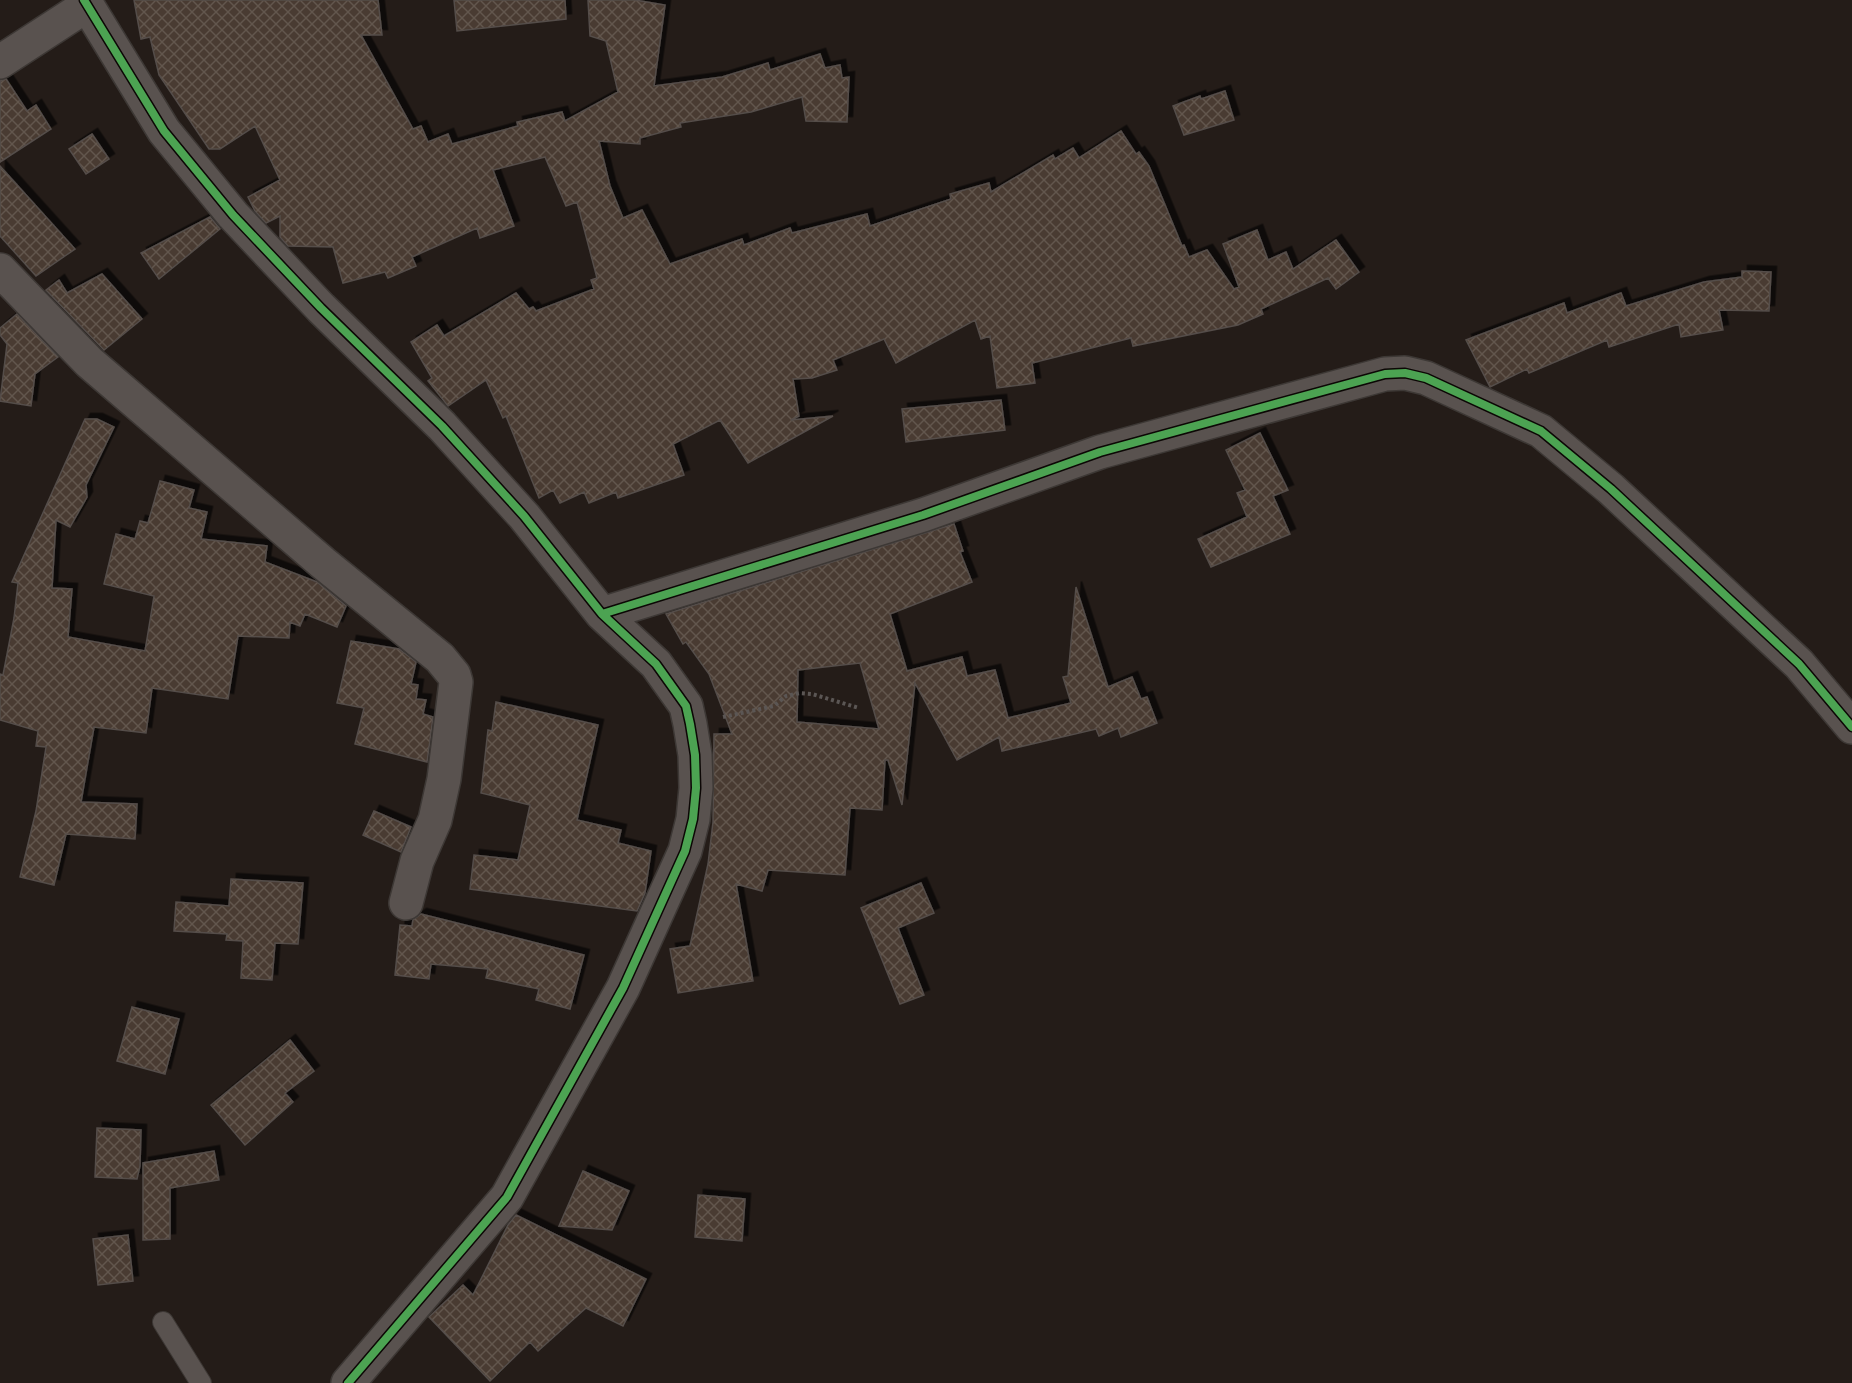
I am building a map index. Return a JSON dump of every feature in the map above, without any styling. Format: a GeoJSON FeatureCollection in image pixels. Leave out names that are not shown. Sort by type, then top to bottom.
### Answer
{"type":"FeatureCollection","features":[{"type":"Feature","properties":{"kind":"street"},"geometry":{"type":"LineString","coordinates":[[0,62],[85,3],[164,131],[233,215],[321,308],[442,426],[524,516],[602,614],[656,664],[686,706],[696,755],[696,788],[688,840],[623,988],[507,1197],[348,1383]]}},
{"type":"Feature","properties":{"kind":"street"},"geometry":{"type":"LineString","coordinates":[[0,270],[88,362],[323,563],[440,658],[454,675],[456,682],[444,779],[435,819],[417,861],[406,903]]}},
{"type":"Feature","properties":{"kind":"street"},"geometry":{"type":"LineString","coordinates":[[602,614],[922,515],[1100,452],[1385,374],[1405,373],[1426,378],[1541,431],[1611,489],[1799,664],[1852,727]]}},
{"type":"Feature","properties":{"kind":"lane"},"geometry":{"type":"LineString","coordinates":[[163,1322],[201,1383]]}},
{"type":"Feature","properties":{"kind":"path"},"geometry":{"type":"LineString","coordinates":[[690,724],[774,706],[786,696],[800,693],[859,708]]}},
{"type":"Feature","properties":{"kind":"building"},"geometry":{"type":"Polygon","coordinates":[[[134,0],[378,0],[382,35],[361,35],[413,129],[421,126],[428,142],[448,134],[452,144],[518,126],[517,122],[562,112],[565,121],[618,92],[606,41],[590,36],[588,0],[635,0],[665,5],[654,86],[722,77],[768,63],[770,70],[820,54],[825,68],[840,65],[842,78],[849,77],[847,122],[806,121],[802,97],[751,112],[680,123],[681,127],[640,138],[640,144],[599,141],[610,186],[623,218],[642,210],[670,264],[742,239],[744,245],[790,228],[792,233],[867,214],[870,226],[951,199],[950,194],[989,183],[991,192],[1053,155],[1055,159],[1073,148],[1079,158],[1121,131],[1136,154],[1139,152],[1149,166],[1182,246],[1184,245],[1189,257],[1207,250],[1234,289],[1239,287],[1223,244],[1257,230],[1268,260],[1286,252],[1293,269],[1336,240],[1359,272],[1336,289],[1328,278],[1261,309],[1263,314],[1238,325],[1133,346],[1131,338],[1032,363],[1035,383],[997,388],[990,336],[981,339],[975,320],[896,363],[884,339],[833,360],[837,370],[812,378],[793,379],[799,416],[791,420],[833,416],[748,463],[720,420],[673,444],[684,475],[618,498],[616,492],[589,503],[584,492],[560,503],[553,490],[539,498],[506,416],[503,418],[486,380],[448,406],[428,381],[432,378],[411,342],[437,325],[444,336],[516,293],[529,309],[533,307],[536,311],[594,289],[591,280],[597,278],[577,202],[566,206],[545,157],[493,170],[514,226],[480,238],[477,228],[412,257],[416,266],[388,278],[385,272],[343,283],[333,247],[288,246],[280,237],[280,216],[266,223],[255,211],[248,197],[280,180],[255,126],[220,149],[209,149],[159,75],[150,37],[141,39],[134,0]]]}},
{"type":"Feature","properties":{"kind":"building"},"geometry":{"type":"Polygon","coordinates":[[[454,0],[565,0],[566,19],[457,31],[454,0]]]}},
{"type":"Feature","properties":{"kind":"building"},"geometry":{"type":"Polygon","coordinates":[[[6,79],[27,111],[36,105],[51,129],[0,162],[0,81],[6,79]]]}},
{"type":"Feature","properties":{"kind":"building"},"geometry":{"type":"Polygon","coordinates":[[[1225,91],[1234,120],[1184,135],[1173,106],[1200,96],[1201,99],[1225,91]]]}},
{"type":"Feature","properties":{"kind":"building"},"geometry":{"type":"Polygon","coordinates":[[[92,134],[109,159],[86,174],[69,149],[92,134]]]}},
{"type":"Feature","properties":{"kind":"building"},"geometry":{"type":"Polygon","coordinates":[[[0,166],[75,249],[36,276],[0,236],[0,166]]]}},
{"type":"Feature","properties":{"kind":"building"},"geometry":{"type":"Polygon","coordinates":[[[210,217],[220,229],[159,279],[141,253],[210,217]]]}},
{"type":"Feature","properties":{"kind":"building"},"geometry":{"type":"Polygon","coordinates":[[[1742,271],[1771,272],[1769,311],[1719,310],[1723,330],[1681,337],[1679,324],[1609,347],[1607,340],[1529,373],[1527,369],[1490,387],[1466,340],[1564,303],[1567,313],[1621,293],[1626,306],[1704,282],[1742,277],[1742,271]]]}},
{"type":"Feature","properties":{"kind":"building"},"geometry":{"type":"Polygon","coordinates":[[[102,274],[142,319],[104,350],[46,290],[59,280],[67,293],[102,274]]]}},
{"type":"Feature","properties":{"kind":"building"},"geometry":{"type":"Polygon","coordinates":[[[17,314],[58,357],[35,374],[31,406],[0,401],[7,344],[0,335],[0,328],[17,314]]]}},
{"type":"Feature","properties":{"kind":"building"},"geometry":{"type":"Polygon","coordinates":[[[1001,400],[1005,430],[906,442],[902,409],[1001,400]]]}},
{"type":"Feature","properties":{"kind":"building"},"geometry":{"type":"Polygon","coordinates":[[[85,419],[97,419],[114,427],[86,485],[87,497],[70,527],[56,520],[52,588],[72,589],[68,637],[145,651],[154,596],[104,584],[116,534],[135,539],[140,521],[148,523],[160,481],[194,490],[189,508],[207,512],[201,539],[267,546],[265,562],[317,582],[346,606],[337,627],[305,614],[300,626],[290,622],[289,638],[238,636],[228,699],[152,688],[146,733],[94,727],[81,802],[137,804],[135,839],[66,834],[54,885],[20,877],[36,811],[46,747],[36,746],[38,731],[0,720],[0,674],[3,675],[14,618],[18,583],[12,582],[85,419]]]}},
{"type":"Feature","properties":{"kind":"building"},"geometry":{"type":"Polygon","coordinates":[[[1260,433],[1288,490],[1273,496],[1290,534],[1211,567],[1198,539],[1247,517],[1237,493],[1245,490],[1226,450],[1260,433]]]}},
{"type":"Feature","properties":{"kind":"building"},"geometry":{"type":"Polygon","coordinates":[[[954,524],[963,551],[960,552],[972,582],[890,614],[907,671],[962,657],[967,676],[995,670],[1008,718],[1071,703],[1063,677],[1068,676],[1076,587],[1108,687],[1132,677],[1141,699],[1147,697],[1157,723],[1121,737],[1118,728],[1099,736],[1096,729],[1002,751],[999,737],[957,760],[915,683],[902,805],[888,760],[885,760],[882,810],[850,808],[845,875],[768,870],[762,891],[736,884],[753,981],[678,993],[670,949],[690,946],[708,864],[713,822],[714,734],[732,734],[709,674],[686,642],[683,644],[666,614],[954,524]],[[860,663],[798,670],[797,722],[879,729],[860,663]]]}},
{"type":"Feature","properties":{"kind":"building"},"geometry":{"type":"Polygon","coordinates":[[[351,641],[399,649],[416,662],[411,684],[418,685],[416,699],[426,700],[423,714],[433,717],[427,762],[355,744],[364,708],[337,703],[351,641]]]}},
{"type":"Feature","properties":{"kind":"building"},"geometry":{"type":"Polygon","coordinates":[[[496,702],[598,725],[577,820],[621,830],[618,843],[651,851],[645,893],[637,911],[470,889],[474,855],[518,860],[530,805],[481,793],[488,730],[492,731],[496,702]]]}},
{"type":"Feature","properties":{"kind":"building"},"geometry":{"type":"Polygon","coordinates":[[[374,811],[411,827],[401,852],[363,835],[374,811]]]}},
{"type":"Feature","properties":{"kind":"building"},"geometry":{"type":"Polygon","coordinates":[[[231,879],[303,883],[298,944],[275,943],[272,980],[241,978],[243,941],[226,940],[227,934],[174,931],[176,902],[229,906],[231,879]]]}},
{"type":"Feature","properties":{"kind":"building"},"geometry":{"type":"Polygon","coordinates":[[[921,883],[934,913],[898,928],[924,995],[900,1004],[861,908],[921,883]]]}},
{"type":"Feature","properties":{"kind":"building"},"geometry":{"type":"Polygon","coordinates":[[[421,914],[584,955],[570,1009],[536,1000],[539,989],[486,978],[488,969],[431,964],[429,979],[395,975],[400,925],[412,926],[413,920],[421,914]]]}},
{"type":"Feature","properties":{"kind":"building"},"geometry":{"type":"Polygon","coordinates":[[[132,1007],[179,1019],[165,1074],[117,1061],[132,1007]]]}},
{"type":"Feature","properties":{"kind":"building"},"geometry":{"type":"Polygon","coordinates":[[[290,1040],[314,1071],[285,1093],[293,1102],[245,1145],[211,1105],[290,1040]]]}},
{"type":"Feature","properties":{"kind":"building"},"geometry":{"type":"Polygon","coordinates":[[[97,1128],[141,1130],[140,1166],[137,1179],[95,1177],[97,1128]]]}},
{"type":"Feature","properties":{"kind":"building"},"geometry":{"type":"Polygon","coordinates":[[[214,1151],[219,1180],[170,1188],[170,1239],[143,1240],[143,1163],[214,1151]]]}},
{"type":"Feature","properties":{"kind":"building"},"geometry":{"type":"Polygon","coordinates":[[[583,1171],[629,1191],[612,1230],[559,1226],[583,1171]]]}},
{"type":"Feature","properties":{"kind":"building"},"geometry":{"type":"Polygon","coordinates":[[[698,1195],[745,1199],[742,1241],[695,1237],[698,1195]]]}},
{"type":"Feature","properties":{"kind":"building"},"geometry":{"type":"Polygon","coordinates":[[[516,1215],[646,1279],[623,1326],[586,1308],[538,1351],[530,1342],[490,1381],[429,1317],[463,1285],[473,1295],[508,1225],[516,1215]]]}},
{"type":"Feature","properties":{"kind":"building"},"geometry":{"type":"Polygon","coordinates":[[[128,1235],[133,1281],[98,1285],[93,1239],[128,1235]]]}},
{"type":"Feature","properties":{"kind":"cycle path"},"geometry":{"type":"LineString","coordinates":[[84,0],[164,131],[233,215],[321,308],[442,426],[524,516],[602,614],[656,664],[686,706],[690,724],[695,755],[696,788],[693,819],[685,851],[623,988],[507,1197],[348,1383]]}},
{"type":"Feature","properties":{"kind":"cycle path"},"geometry":{"type":"LineString","coordinates":[[602,614],[923,515],[1100,452],[1385,374],[1405,373],[1426,378],[1541,431],[1611,489],[1799,664],[1852,727]]}}]}
